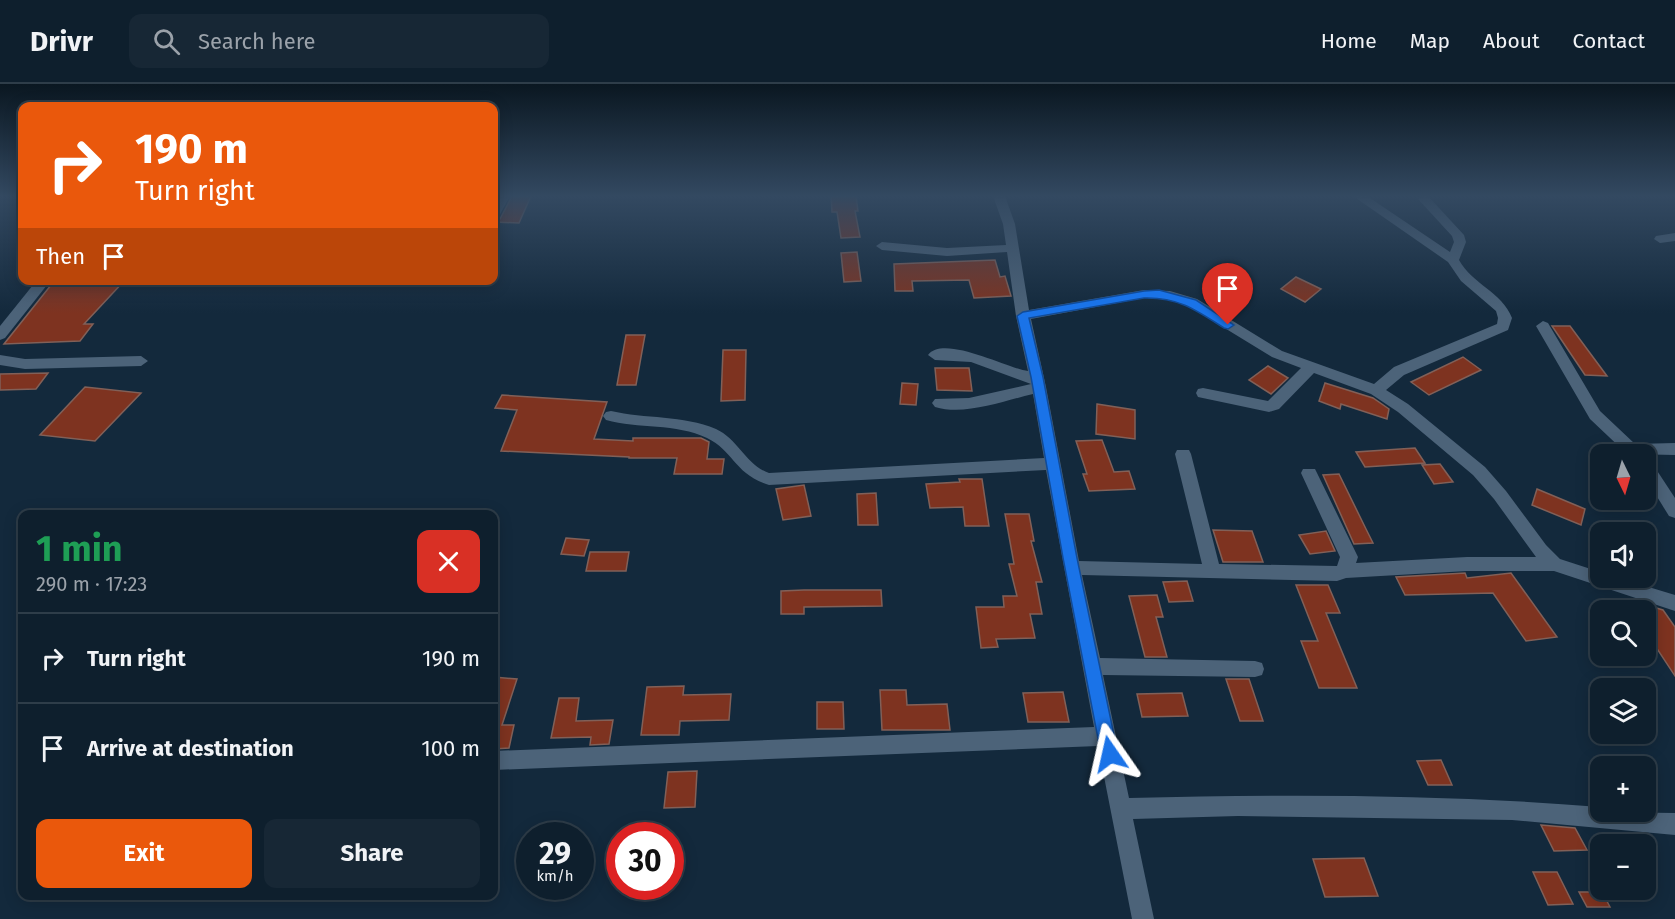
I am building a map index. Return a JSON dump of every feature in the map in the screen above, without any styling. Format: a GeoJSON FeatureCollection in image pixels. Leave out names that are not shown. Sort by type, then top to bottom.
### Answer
{"type":"FeatureCollection","features":[{"type":"Feature","properties":{"kind":"street"},"geometry":{"type":"LineString","coordinates":[[1010,235],[1023,316],[1038,382],[1072,568],[1143,919]]}},
{"type":"Feature","properties":{"kind":"street"},"geometry":{"type":"LineString","coordinates":[[1376,390],[1399,371],[1503,327],[1506,321],[1506,314],[1500,307],[1461,276],[1453,260],[1416,235]]}},
{"type":"Feature","properties":{"kind":"street"},"geometry":{"type":"LineString","coordinates":[[1453,260],[1460,242],[1458,235]]}},
{"type":"Feature","properties":{"kind":"street"},"geometry":{"type":"LineString","coordinates":[[1660,239],[1675,237]]}},
{"type":"Feature","properties":{"kind":"street"},"geometry":{"type":"LineString","coordinates":[[882,246],[947,252],[1012,248]]}},
{"type":"Feature","properties":{"kind":"street"},"geometry":{"type":"LineString","coordinates":[[0,335],[41,285]]}},
{"type":"Feature","properties":{"kind":"street"},"geometry":{"type":"LineString","coordinates":[[1023,316],[1144,294],[1170,295],[1192,302],[1277,354],[1376,390],[1402,408],[1479,471],[1500,495],[1540,550],[1554,564]]}},
{"type":"Feature","properties":{"kind":"street"},"geometry":{"type":"LineString","coordinates":[[1544,326],[1595,415],[1626,444]]}},
{"type":"Feature","properties":{"kind":"street"},"geometry":{"type":"LineString","coordinates":[[935,355],[974,357],[1004,372],[1038,382]]}},
{"type":"Feature","properties":{"kind":"street"},"geometry":{"type":"LineString","coordinates":[[0,360],[25,364],[141,361]]}},
{"type":"Feature","properties":{"kind":"street"},"geometry":{"type":"LineString","coordinates":[[1203,393],[1269,407],[1302,378],[1310,367]]}},
{"type":"Feature","properties":{"kind":"street"},"geometry":{"type":"LineString","coordinates":[[940,403],[969,403],[1038,382]]}},
{"type":"Feature","properties":{"kind":"street"},"geometry":{"type":"LineString","coordinates":[[611,416],[627,421],[693,428],[709,433],[728,444],[752,473],[769,479],[1053,464]]}},
{"type":"Feature","properties":{"kind":"street"},"geometry":{"type":"LineString","coordinates":[[1656,450],[1675,449]]}},
{"type":"Feature","properties":{"kind":"street"},"geometry":{"type":"LineString","coordinates":[[1183,454],[1212,570]]}},
{"type":"Feature","properties":{"kind":"street"},"geometry":{"type":"LineString","coordinates":[[1309,473],[1349,557],[1344,571]]}},
{"type":"Feature","properties":{"kind":"street"},"geometry":{"type":"LineString","coordinates":[[1656,482],[1675,510]]}},
{"type":"Feature","properties":{"kind":"street"},"geometry":{"type":"LineString","coordinates":[[1072,568],[1212,570],[1326,575],[1344,571],[1467,564],[1554,564],[1675,603]]}},
{"type":"Feature","properties":{"kind":"street"},"geometry":{"type":"LineString","coordinates":[[1092,666],[1255,669]]}},
{"type":"Feature","properties":{"kind":"street"},"geometry":{"type":"LineString","coordinates":[[498,761],[1106,736]]}},
{"type":"Feature","properties":{"kind":"street"},"geometry":{"type":"LineString","coordinates":[[1121,809],[1238,806],[1512,810],[1675,824]]}},
{"type":"Feature","properties":{"kind":"building"},"geometry":{"type":"Polygon","coordinates":[[[841,235],[860,235],[860,237],[841,238],[841,235]]]}},
{"type":"Feature","properties":{"kind":"building"},"geometry":{"type":"Polygon","coordinates":[[[857,252],[861,281],[844,282],[841,253],[857,252]]]}},
{"type":"Feature","properties":{"kind":"building"},"geometry":{"type":"Polygon","coordinates":[[[995,260],[1000,277],[1005,276],[1011,296],[974,298],[969,280],[912,281],[913,291],[895,291],[894,264],[995,260]]]}},
{"type":"Feature","properties":{"kind":"building"},"geometry":{"type":"Polygon","coordinates":[[[1296,277],[1321,289],[1305,302],[1281,289],[1296,277]]]}},
{"type":"Feature","properties":{"kind":"building"},"geometry":{"type":"Polygon","coordinates":[[[51,285],[120,285],[84,324],[93,324],[80,341],[4,344],[51,285]]]}},
{"type":"Feature","properties":{"kind":"building"},"geometry":{"type":"Polygon","coordinates":[[[1552,326],[1570,326],[1607,376],[1585,375],[1552,326]]]}},
{"type":"Feature","properties":{"kind":"building"},"geometry":{"type":"Polygon","coordinates":[[[626,335],[645,335],[636,385],[617,385],[626,335]]]}},
{"type":"Feature","properties":{"kind":"building"},"geometry":{"type":"Polygon","coordinates":[[[723,350],[746,350],[745,400],[721,401],[723,350]]]}},
{"type":"Feature","properties":{"kind":"building"},"geometry":{"type":"Polygon","coordinates":[[[1463,357],[1481,370],[1429,395],[1411,382],[1463,357]]]}},
{"type":"Feature","properties":{"kind":"building"},"geometry":{"type":"Polygon","coordinates":[[[1268,366],[1288,378],[1271,394],[1249,380],[1268,366]]]}},
{"type":"Feature","properties":{"kind":"building"},"geometry":{"type":"Polygon","coordinates":[[[935,368],[969,368],[972,391],[937,390],[935,368]]]}},
{"type":"Feature","properties":{"kind":"building"},"geometry":{"type":"Polygon","coordinates":[[[48,373],[36,389],[0,390],[0,374],[48,373]]]}},
{"type":"Feature","properties":{"kind":"building"},"geometry":{"type":"Polygon","coordinates":[[[902,383],[918,384],[916,405],[900,404],[902,383]]]}},
{"type":"Feature","properties":{"kind":"building"},"geometry":{"type":"Polygon","coordinates":[[[1325,383],[1373,398],[1389,409],[1387,419],[1341,404],[1340,409],[1319,401],[1325,383]]]}},
{"type":"Feature","properties":{"kind":"building"},"geometry":{"type":"Polygon","coordinates":[[[85,387],[141,393],[95,441],[40,435],[85,387]]]}},
{"type":"Feature","properties":{"kind":"building"},"geometry":{"type":"Polygon","coordinates":[[[502,395],[607,402],[594,439],[633,441],[633,438],[701,438],[709,442],[707,459],[724,459],[722,474],[674,474],[677,458],[629,458],[501,451],[517,410],[495,408],[502,395]]]}},
{"type":"Feature","properties":{"kind":"building"},"geometry":{"type":"Polygon","coordinates":[[[1097,404],[1135,410],[1135,439],[1096,434],[1097,404]]]}},
{"type":"Feature","properties":{"kind":"building"},"geometry":{"type":"Polygon","coordinates":[[[1102,440],[1114,472],[1129,471],[1135,489],[1089,491],[1083,474],[1087,474],[1076,441],[1102,440]]]}},
{"type":"Feature","properties":{"kind":"building"},"geometry":{"type":"Polygon","coordinates":[[[1415,448],[1425,463],[1365,467],[1356,452],[1415,448]]]}},
{"type":"Feature","properties":{"kind":"building"},"geometry":{"type":"Polygon","coordinates":[[[1440,464],[1453,482],[1434,484],[1422,465],[1440,464]]]}},
{"type":"Feature","properties":{"kind":"building"},"geometry":{"type":"Polygon","coordinates":[[[1339,474],[1373,543],[1354,544],[1323,475],[1339,474]]]}},
{"type":"Feature","properties":{"kind":"building"},"geometry":{"type":"Polygon","coordinates":[[[959,479],[982,479],[989,526],[965,526],[963,507],[930,508],[926,484],[960,482],[959,479]]]}},
{"type":"Feature","properties":{"kind":"building"},"geometry":{"type":"Polygon","coordinates":[[[804,485],[811,516],[783,520],[776,489],[804,485]]]}},
{"type":"Feature","properties":{"kind":"building"},"geometry":{"type":"Polygon","coordinates":[[[1537,489],[1585,509],[1581,525],[1532,505],[1537,489]]]}},
{"type":"Feature","properties":{"kind":"building"},"geometry":{"type":"Polygon","coordinates":[[[876,493],[878,525],[858,525],[857,494],[876,493]]]}},
{"type":"Feature","properties":{"kind":"building"},"geometry":{"type":"Polygon","coordinates":[[[1005,514],[1029,514],[1034,541],[1031,541],[1042,582],[1036,582],[1042,614],[1030,614],[1035,638],[996,639],[998,647],[981,648],[976,607],[1004,607],[1003,596],[1017,596],[1009,564],[1014,564],[1005,514]]]}},
{"type":"Feature","properties":{"kind":"building"},"geometry":{"type":"Polygon","coordinates":[[[1213,530],[1252,531],[1263,562],[1223,562],[1213,530]]]}},
{"type":"Feature","properties":{"kind":"building"},"geometry":{"type":"Polygon","coordinates":[[[1326,531],[1335,551],[1310,554],[1299,535],[1326,531]]]}},
{"type":"Feature","properties":{"kind":"building"},"geometry":{"type":"Polygon","coordinates":[[[566,538],[589,540],[584,556],[561,554],[566,538]]]}},
{"type":"Feature","properties":{"kind":"building"},"geometry":{"type":"Polygon","coordinates":[[[590,552],[629,552],[626,571],[586,571],[590,552]]]}},
{"type":"Feature","properties":{"kind":"building"},"geometry":{"type":"Polygon","coordinates":[[[1465,573],[1467,578],[1511,573],[1557,637],[1526,641],[1493,593],[1405,595],[1396,577],[1465,573]]]}},
{"type":"Feature","properties":{"kind":"building"},"geometry":{"type":"Polygon","coordinates":[[[1187,581],[1193,601],[1169,602],[1163,582],[1187,581]]]}},
{"type":"Feature","properties":{"kind":"building"},"geometry":{"type":"Polygon","coordinates":[[[1296,585],[1328,585],[1340,613],[1326,613],[1357,688],[1319,688],[1301,641],[1318,641],[1296,585]]]}},
{"type":"Feature","properties":{"kind":"building"},"geometry":{"type":"Polygon","coordinates":[[[881,590],[882,606],[804,607],[804,614],[781,614],[781,591],[881,590]]]}},
{"type":"Feature","properties":{"kind":"building"},"geometry":{"type":"Polygon","coordinates":[[[1157,595],[1163,617],[1156,617],[1167,657],[1145,657],[1129,596],[1157,595]]]}},
{"type":"Feature","properties":{"kind":"building"},"geometry":{"type":"Polygon","coordinates":[[[1656,608],[1663,610],[1675,627],[1675,676],[1656,647],[1656,608]]]}},
{"type":"Feature","properties":{"kind":"building"},"geometry":{"type":"Polygon","coordinates":[[[498,677],[517,679],[502,725],[514,725],[509,748],[498,749],[498,677]]]}},
{"type":"Feature","properties":{"kind":"building"},"geometry":{"type":"Polygon","coordinates":[[[1226,679],[1249,679],[1263,721],[1240,721],[1226,679]]]}},
{"type":"Feature","properties":{"kind":"building"},"geometry":{"type":"Polygon","coordinates":[[[684,686],[683,695],[731,694],[729,720],[680,721],[679,735],[641,735],[647,687],[684,686]]]}},
{"type":"Feature","properties":{"kind":"building"},"geometry":{"type":"Polygon","coordinates":[[[880,690],[906,690],[907,705],[947,704],[950,730],[882,730],[880,690]]]}},
{"type":"Feature","properties":{"kind":"building"},"geometry":{"type":"Polygon","coordinates":[[[1063,692],[1069,722],[1028,722],[1023,693],[1063,692]]]}},
{"type":"Feature","properties":{"kind":"building"},"geometry":{"type":"Polygon","coordinates":[[[1182,693],[1188,716],[1142,717],[1137,694],[1182,693]]]}},
{"type":"Feature","properties":{"kind":"building"},"geometry":{"type":"Polygon","coordinates":[[[559,698],[579,698],[576,721],[613,720],[609,744],[590,745],[591,737],[551,738],[559,698]]]}},
{"type":"Feature","properties":{"kind":"building"},"geometry":{"type":"Polygon","coordinates":[[[817,702],[843,702],[844,729],[817,729],[817,702]]]}},
{"type":"Feature","properties":{"kind":"building"},"geometry":{"type":"Polygon","coordinates":[[[1441,760],[1452,785],[1428,785],[1417,761],[1441,760]]]}},
{"type":"Feature","properties":{"kind":"building"},"geometry":{"type":"Polygon","coordinates":[[[697,771],[695,807],[664,808],[668,772],[697,771]]]}},
{"type":"Feature","properties":{"kind":"building"},"geometry":{"type":"Polygon","coordinates":[[[1541,825],[1575,828],[1587,850],[1554,851],[1541,825]]]}},
{"type":"Feature","properties":{"kind":"building"},"geometry":{"type":"Polygon","coordinates":[[[1364,858],[1378,896],[1325,897],[1313,859],[1364,858]]]}},
{"type":"Feature","properties":{"kind":"building"},"geometry":{"type":"Polygon","coordinates":[[[1533,872],[1557,872],[1573,904],[1548,905],[1533,872]]]}},
{"type":"Feature","properties":{"kind":"building"},"geometry":{"type":"Polygon","coordinates":[[[1579,892],[1590,892],[1590,900],[1606,900],[1610,907],[1587,907],[1579,892]]]}},
{"type":"Feature","properties":{"kind":"route"},"geometry":{"type":"LineString","coordinates":[[1110,754],[1070,558],[1037,377],[1023,316],[1144,294],[1159,294],[1192,302],[1228,325]]}}]}
